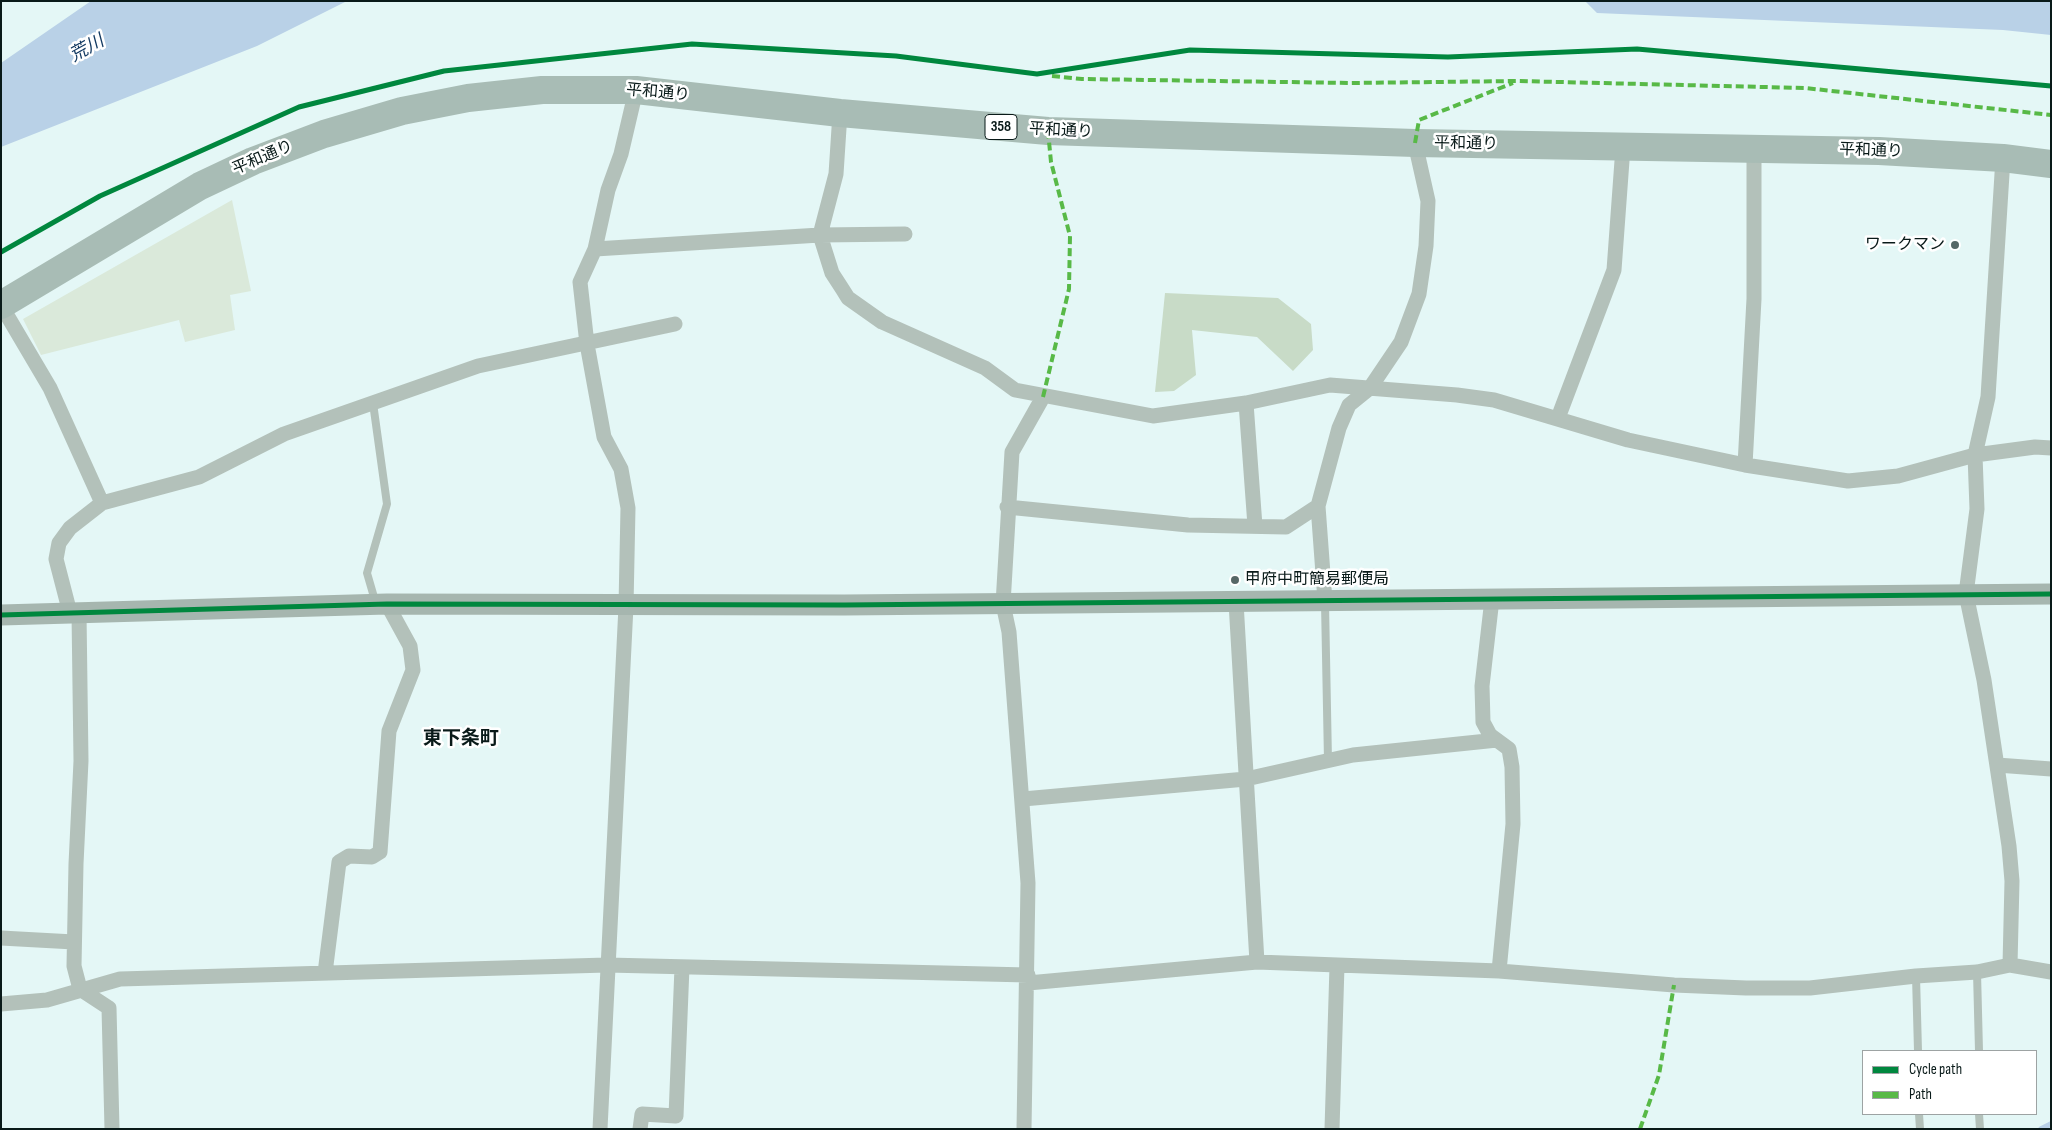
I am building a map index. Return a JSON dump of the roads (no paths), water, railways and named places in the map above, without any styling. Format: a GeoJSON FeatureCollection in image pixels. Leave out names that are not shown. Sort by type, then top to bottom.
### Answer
{"type":"FeatureCollection","features":[{"type":"Feature","properties":{"kind":"highway","name":"平和通り"},"geometry":{"type":"LineString","coordinates":[[1,305],[200,186],[253,162],[324,134],[402,111],[468,98],[542,90],[636,90],[840,113],[1048,131],[1414,144],[1879,151],[2003,158],[2051,164]]}},
{"type":"Feature","properties":{"kind":"street"},"geometry":{"type":"LineString","coordinates":[[600,1129],[626,606],[628,508],[621,469],[604,436],[587,344],[580,282],[595,249],[608,190],[621,154],[636,90]]}},
{"type":"Feature","properties":{"kind":"street"},"geometry":{"type":"LineString","coordinates":[[840,113],[836,174],[820,235],[832,274],[848,298],[882,322],[985,368],[1015,390],[1043,397],[1153,416],[1246,403],[1330,385],[1494,400],[1628,440],[1746,465],[1848,481],[1898,476],[1975,455],[2035,447],[2051,448]]}},
{"type":"Feature","properties":{"kind":"street"},"geometry":{"type":"LineString","coordinates":[[1324,601],[1318,506],[1340,428],[1349,405],[1370,388],[1401,342],[1419,294],[1426,246],[1428,201],[1414,144]]}},
{"type":"Feature","properties":{"kind":"street"},"geometry":{"type":"LineString","coordinates":[[1558,418],[1614,270],[1623,147]]}},
{"type":"Feature","properties":{"kind":"street"},"geometry":{"type":"LineString","coordinates":[[1746,465],[1754,299],[1754,150]]}},
{"type":"Feature","properties":{"kind":"street"},"geometry":{"type":"LineString","coordinates":[[2003,158],[1988,397],[1975,455],[1977,509],[1966,594],[1984,680],[1998,765],[2012,881],[2010,965]]}},
{"type":"Feature","properties":{"kind":"street"},"geometry":{"type":"LineString","coordinates":[[595,249],[820,235],[905,234]]}},
{"type":"Feature","properties":{"kind":"street"},"geometry":{"type":"LineString","coordinates":[[1,305],[50,388],[102,503]]}},
{"type":"Feature","properties":{"kind":"street"},"geometry":{"type":"LineString","coordinates":[[112,1129],[109,1008],[80,989],[74,966],[81,761],[74,613],[56,559],[59,543],[70,528],[102,503],[199,477],[284,434],[478,366],[675,324]]}},
{"type":"Feature","properties":{"kind":"street"},"geometry":{"type":"LineString","coordinates":[[1024,1129],[1028,979],[1028,882],[1009,632],[1003,604],[1012,452],[1043,397]]}},
{"type":"Feature","properties":{"kind":"street"},"geometry":{"type":"LineString","coordinates":[[1246,403],[1255,526]]}},
{"type":"Feature","properties":{"kind":"street"},"geometry":{"type":"LineString","coordinates":[[1008,507],[1188,525],[1286,527],[1318,506]]}},
{"type":"Feature","properties":{"kind":"street"},"geometry":{"type":"LineString","coordinates":[[1,614],[382,604],[626,606],[1003,604],[2051,594]]}},
{"type":"Feature","properties":{"kind":"street"},"geometry":{"type":"LineString","coordinates":[[1492,599],[1482,686],[1483,722],[1490,735],[1509,750],[1512,768],[1513,824],[1500,970]]}},
{"type":"Feature","properties":{"kind":"street"},"geometry":{"type":"LineString","coordinates":[[1236,602],[1257,962]]}},
{"type":"Feature","properties":{"kind":"street"},"geometry":{"type":"LineString","coordinates":[[325,973],[339,862],[349,856],[372,857],[380,852],[389,731],[413,670],[410,646],[382,604]]}},
{"type":"Feature","properties":{"kind":"street"},"geometry":{"type":"LineString","coordinates":[[1023,799],[1246,779],[1353,755],[1497,740]]}},
{"type":"Feature","properties":{"kind":"street"},"geometry":{"type":"LineString","coordinates":[[1998,765],[2051,769]]}},
{"type":"Feature","properties":{"kind":"street"},"geometry":{"type":"LineString","coordinates":[[1,938],[74,942]]}},
{"type":"Feature","properties":{"kind":"street"},"geometry":{"type":"LineString","coordinates":[[1,1004],[47,1000],[120,979],[607,965],[1028,979],[1257,962],[1500,970],[1674,985],[1746,988],[1810,988],[1916,976],[1978,972],[2010,965],[2051,972]]}},
{"type":"Feature","properties":{"kind":"street"},"geometry":{"type":"LineString","coordinates":[[1332,1129],[1337,966]]}},
{"type":"Feature","properties":{"kind":"street"},"geometry":{"type":"LineString","coordinates":[[640,1129],[642,1114],[676,1116],[682,967]]}},
{"type":"Feature","properties":{"kind":"lane"},"geometry":{"type":"LineString","coordinates":[[372,403],[387,504],[367,573],[382,604]]}},
{"type":"Feature","properties":{"kind":"lane"},"geometry":{"type":"LineString","coordinates":[[1324,601],[1328,761]]}},
{"type":"Feature","properties":{"kind":"lane"},"geometry":{"type":"LineString","coordinates":[[1978,972],[1978,1050]]}},
{"type":"Feature","properties":{"kind":"lane"},"geometry":{"type":"LineString","coordinates":[[1916,976],[1918,1050]]}},
{"type":"Feature","properties":{"kind":"lane"},"geometry":{"type":"LineString","coordinates":[[1919,1115],[1920,1129]]}},
{"type":"Feature","properties":{"kind":"lane"},"geometry":{"type":"LineString","coordinates":[[1979,1115],[1980,1129]]}},
{"type":"Feature","properties":{"kind":"water","name":"荒川"},"geometry":{"type":"Polygon","coordinates":[[[91,1],[347,1],[257,46],[1,147],[1,63],[91,1]]]}},
{"type":"Feature","properties":{"kind":"water"},"geometry":{"type":"Polygon","coordinates":[[[1585,1],[2051,1],[2051,35],[2003,30],[1597,13],[1585,1]]]}},
{"type":"Feature","properties":{"kind":"waterway"},"geometry":{"type":"LineString","coordinates":[[2041,1129],[2051,1124]]}},
{"type":"Feature","properties":{"kind":"place","name":"ワークマン"},"geometry":{"type":"Point","coordinates":[1955,245]}},
{"type":"Feature","properties":{"kind":"place","name":"甲府中町簡易郵便局"},"geometry":{"type":"Point","coordinates":[1235,580]}},
{"type":"Feature","properties":{"kind":"district","name":"東下条町"},"geometry":{"type":"Point","coordinates":[461,739]}}]}
